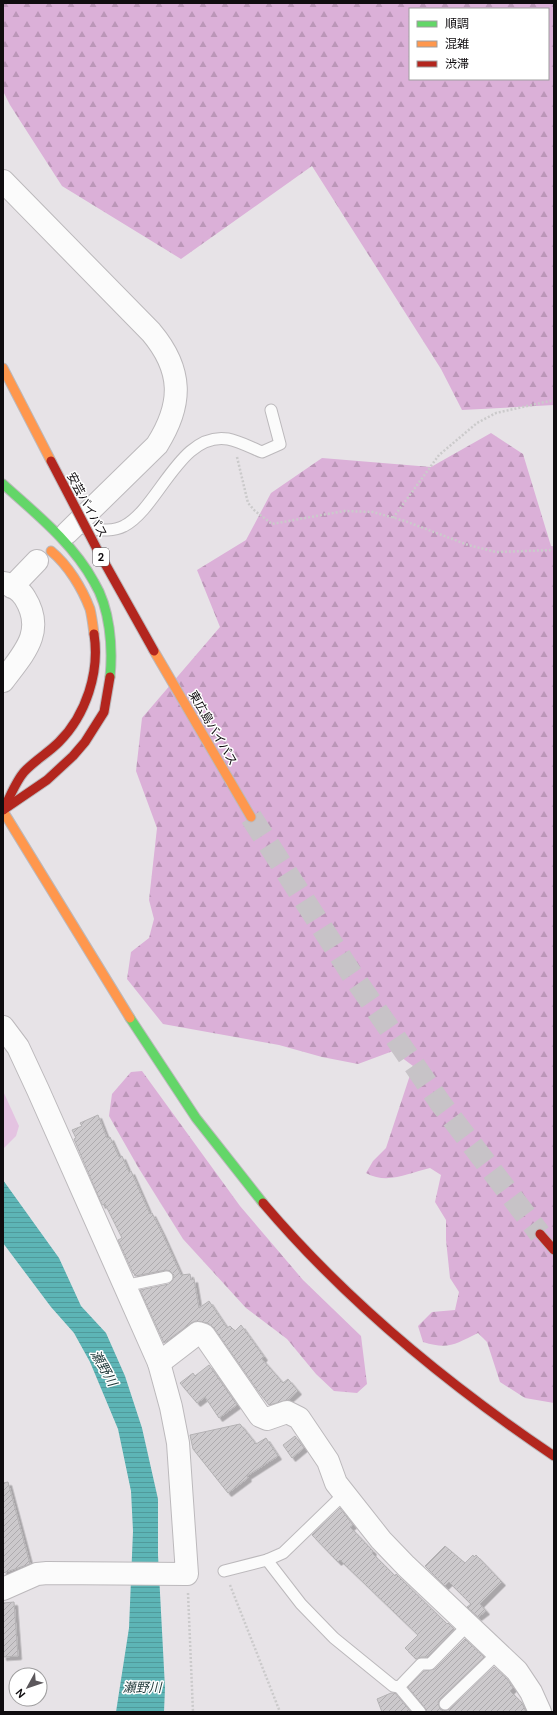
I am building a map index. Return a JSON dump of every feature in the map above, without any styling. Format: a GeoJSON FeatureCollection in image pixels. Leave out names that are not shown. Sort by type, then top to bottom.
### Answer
{"type":"FeatureCollection","features":[{"type":"Feature","properties":{"kind":"main road","name":"安芸バイパス"},"geometry":{"type":"LineString","coordinates":[[3,368],[98,551],[154,651]]}},
{"type":"Feature","properties":{"kind":"main road"},"geometry":{"type":"LineString","coordinates":[[3,484],[70,548],[92,577],[106,612],[111,647],[111,676],[104,711],[82,746],[64,765],[25,798],[3,810]]}},
{"type":"Feature","properties":{"kind":"main road"},"geometry":{"type":"LineString","coordinates":[[3,810],[23,773],[59,742],[75,723],[90,690],[96,649],[90,610],[77,584],[59,558],[40,551]]}},
{"type":"Feature","properties":{"kind":"main road","name":"東広島バイパス"},"geometry":{"type":"LineString","coordinates":[[154,651],[251,817]]}},
{"type":"Feature","properties":{"kind":"main road"},"geometry":{"type":"LineString","coordinates":[[3,810],[156,1060],[196,1118],[241,1176],[331,1277],[379,1323],[487,1410],[554,1456]]}},
{"type":"Feature","properties":{"kind":"main road"},"geometry":{"type":"LineString","coordinates":[[540,1234],[554,1250]]}},
{"type":"Feature","properties":{"kind":"street"},"geometry":{"type":"LineString","coordinates":[[3,181],[151,332],[163,347],[172,367],[175,385],[175,405],[168,428],[157,446],[70,531]]}},
{"type":"Feature","properties":{"kind":"street"},"geometry":{"type":"LineString","coordinates":[[3,681],[26,649],[35,623],[32,609],[23,595],[8,585],[40,551]]}},
{"type":"Feature","properties":{"kind":"street"},"geometry":{"type":"LineString","coordinates":[[3,1027],[18,1047],[38,1090],[159,1363],[171,1407],[178,1442],[183,1574],[47,1573],[37,1574],[3,1589]]}},
{"type":"Feature","properties":{"kind":"street"},"geometry":{"type":"LineString","coordinates":[[159,1363],[198,1333],[204,1335],[260,1416],[268,1419],[287,1412],[299,1418],[328,1461],[336,1483],[381,1540],[406,1566],[517,1671],[531,1692],[540,1712]]}},
{"type":"Feature","properties":{"kind":"lane"},"geometry":{"type":"LineString","coordinates":[[70,531],[107,530],[123,526],[135,519],[177,465],[193,449],[214,438],[228,439],[262,452],[280,444],[271,410]]}},
{"type":"Feature","properties":{"kind":"lane"},"geometry":{"type":"LineString","coordinates":[[124,1286],[167,1277]]}},
{"type":"Feature","properties":{"kind":"lane"},"geometry":{"type":"LineString","coordinates":[[224,1571],[277,1557],[284,1553],[344,1494]]}},
{"type":"Feature","properties":{"kind":"lane"},"geometry":{"type":"LineString","coordinates":[[267,1560],[301,1604],[334,1638],[393,1686],[399,1687],[420,1712]]}},
{"type":"Feature","properties":{"kind":"lane"},"geometry":{"type":"LineString","coordinates":[[399,1687],[421,1664],[430,1664],[468,1625]]}},
{"type":"Feature","properties":{"kind":"lane"},"geometry":{"type":"LineString","coordinates":[[445,1704],[498,1653]]}},
{"type":"Feature","properties":{"kind":"path"},"geometry":{"type":"LineString","coordinates":[[393,518],[439,455],[477,422],[496,413],[554,400]]}},
{"type":"Feature","properties":{"kind":"path"},"geometry":{"type":"LineString","coordinates":[[243,444],[237,458],[248,503],[254,511],[272,524],[344,511],[372,512],[436,532],[468,545],[496,552],[554,550]]}},
{"type":"Feature","properties":{"kind":"path"},"geometry":{"type":"LineString","coordinates":[[224,1571],[280,1712]]}},
{"type":"Feature","properties":{"kind":"path"},"geometry":{"type":"LineString","coordinates":[[183,1574],[193,1712]]}},
{"type":"Feature","properties":{"kind":"shaded area"},"geometry":{"type":"Polygon","coordinates":[[[3,1091],[19,1126],[16,1136],[3,1149],[3,1091]]]}},
{"type":"Feature","properties":{"kind":"green space"},"geometry":{"type":"Polygon","coordinates":[[[3,3],[554,3],[554,405],[462,410],[441,369],[312,166],[181,259],[62,186],[10,105],[3,91],[3,3]]]}},
{"type":"Feature","properties":{"kind":"green space"},"geometry":{"type":"Polygon","coordinates":[[[491,433],[523,454],[551,546],[554,547],[554,1403],[525,1398],[500,1382],[487,1342],[478,1333],[457,1343],[446,1346],[423,1342],[418,1326],[432,1312],[455,1310],[459,1292],[450,1278],[446,1240],[446,1220],[435,1202],[441,1175],[430,1168],[390,1178],[382,1178],[366,1173],[373,1161],[386,1148],[413,1066],[393,1051],[358,1064],[322,1057],[279,1045],[163,1024],[127,979],[131,952],[149,938],[154,919],[149,900],[157,828],[136,771],[142,718],[220,627],[197,570],[246,540],[271,493],[322,458],[431,467],[491,433]]]}},
{"type":"Feature","properties":{"kind":"green space"},"geometry":{"type":"Polygon","coordinates":[[[142,1071],[240,1206],[303,1280],[361,1336],[367,1384],[357,1393],[334,1391],[316,1374],[287,1339],[246,1308],[183,1239],[138,1167],[109,1116],[112,1094],[131,1072],[142,1071]]]}},
{"type":"Feature","properties":{"kind":"water","name":"瀬野川"},"geometry":{"type":"Polygon","coordinates":[[[3,1180],[59,1258],[81,1306],[106,1333],[125,1376],[142,1428],[158,1499],[158,1555],[165,1688],[164,1712],[116,1712],[129,1628],[133,1531],[131,1491],[118,1429],[90,1362],[74,1333],[51,1307],[3,1243],[3,1180]]]}},
{"type":"Feature","properties":{"kind":"building"},"geometry":{"type":"Polygon","coordinates":[[[98,1115],[107,1138],[110,1137],[119,1157],[122,1156],[129,1172],[131,1171],[150,1214],[152,1213],[181,1275],[190,1274],[191,1280],[194,1279],[199,1308],[209,1301],[227,1328],[230,1326],[235,1331],[241,1325],[264,1357],[262,1359],[283,1383],[288,1379],[298,1391],[288,1400],[269,1405],[214,1328],[208,1323],[196,1321],[191,1323],[164,1343],[140,1290],[169,1284],[173,1280],[174,1275],[170,1271],[166,1270],[135,1276],[118,1240],[122,1238],[105,1204],[102,1205],[74,1139],[76,1138],[72,1130],[82,1126],[80,1123],[98,1115]]]}},
{"type":"Feature","properties":{"kind":"building"},"geometry":{"type":"Polygon","coordinates":[[[209,1365],[237,1405],[219,1418],[205,1397],[197,1403],[180,1383],[193,1373],[195,1376],[209,1365]]]}},
{"type":"Feature","properties":{"kind":"building"},"geometry":{"type":"Polygon","coordinates":[[[240,1424],[256,1444],[266,1438],[278,1456],[247,1476],[248,1478],[228,1493],[193,1449],[190,1435],[240,1424]]]}},
{"type":"Feature","properties":{"kind":"building"},"geometry":{"type":"Polygon","coordinates":[[[295,1436],[304,1448],[292,1458],[283,1445],[295,1436]]]}},
{"type":"Feature","properties":{"kind":"building"},"geometry":{"type":"Polygon","coordinates":[[[8,1482],[30,1564],[3,1573],[3,1483],[8,1482]]]}},
{"type":"Feature","properties":{"kind":"building"},"geometry":{"type":"Polygon","coordinates":[[[340,1508],[353,1525],[350,1527],[373,1551],[372,1553],[395,1576],[396,1574],[454,1629],[427,1657],[416,1659],[405,1648],[418,1635],[340,1560],[338,1562],[312,1535],[340,1508]]]}},
{"type":"Feature","properties":{"kind":"building"},"geometry":{"type":"Polygon","coordinates":[[[445,1546],[465,1563],[473,1555],[474,1557],[476,1555],[502,1582],[480,1604],[486,1611],[478,1617],[467,1607],[471,1604],[449,1582],[445,1586],[425,1566],[445,1546]]]}},
{"type":"Feature","properties":{"kind":"building"},"geometry":{"type":"Polygon","coordinates":[[[14,1602],[18,1656],[3,1657],[3,1603],[14,1602]]]}},
{"type":"Feature","properties":{"kind":"building"},"geometry":{"type":"Polygon","coordinates":[[[465,1639],[484,1657],[440,1699],[438,1702],[440,1709],[443,1711],[450,1709],[494,1667],[507,1679],[513,1688],[510,1691],[522,1703],[526,1712],[427,1712],[408,1687],[424,1671],[435,1669],[465,1639]]]}},
{"type":"Feature","properties":{"kind":"building"},"geometry":{"type":"Polygon","coordinates":[[[391,1693],[395,1693],[411,1712],[382,1712],[377,1699],[391,1693]]]}},
{"type":"Feature","properties":{"kind":"tunnel"},"geometry":{"type":"LineString","coordinates":[[251,817],[351,973],[441,1104],[540,1234]]}},
{"type":"Feature","properties":{"kind":"traffic: fast"},"geometry":{"type":"LineString","coordinates":[[3,484],[53,529],[75,554],[94,582],[104,604],[107,616],[111,653],[110,677]]}},
{"type":"Feature","properties":{"kind":"traffic: fast"},"geometry":{"type":"LineString","coordinates":[[130,1018],[196,1118],[263,1203]]}},
{"type":"Feature","properties":{"kind":"traffic: slow"},"geometry":{"type":"LineString","coordinates":[[3,368],[51,461]]}},
{"type":"Feature","properties":{"kind":"traffic: slow"},"geometry":{"type":"LineString","coordinates":[[51,551],[69,570],[83,593],[90,609],[94,634]]}},
{"type":"Feature","properties":{"kind":"traffic: slow"},"geometry":{"type":"LineString","coordinates":[[154,651],[251,817]]}},
{"type":"Feature","properties":{"kind":"traffic: slow"},"geometry":{"type":"LineString","coordinates":[[3,811],[130,1018]]}},
{"type":"Feature","properties":{"kind":"traffic: jam"},"geometry":{"type":"LineString","coordinates":[[51,461],[98,551],[154,651]]}},
{"type":"Feature","properties":{"kind":"traffic: jam"},"geometry":{"type":"LineString","coordinates":[[3,810],[15,785],[24,772],[59,742],[69,731],[84,706],[93,678],[95,663],[94,634]]}},
{"type":"Feature","properties":{"kind":"traffic: jam"},"geometry":{"type":"LineString","coordinates":[[3,810],[47,780],[73,756],[85,742],[104,712],[110,677]]}},
{"type":"Feature","properties":{"kind":"traffic: jam"},"geometry":{"type":"LineString","coordinates":[[263,1203],[329,1274],[400,1340],[475,1400],[554,1456]]}},
{"type":"Feature","properties":{"kind":"traffic: jam"},"geometry":{"type":"LineString","coordinates":[[540,1234],[554,1250]]}}]}
